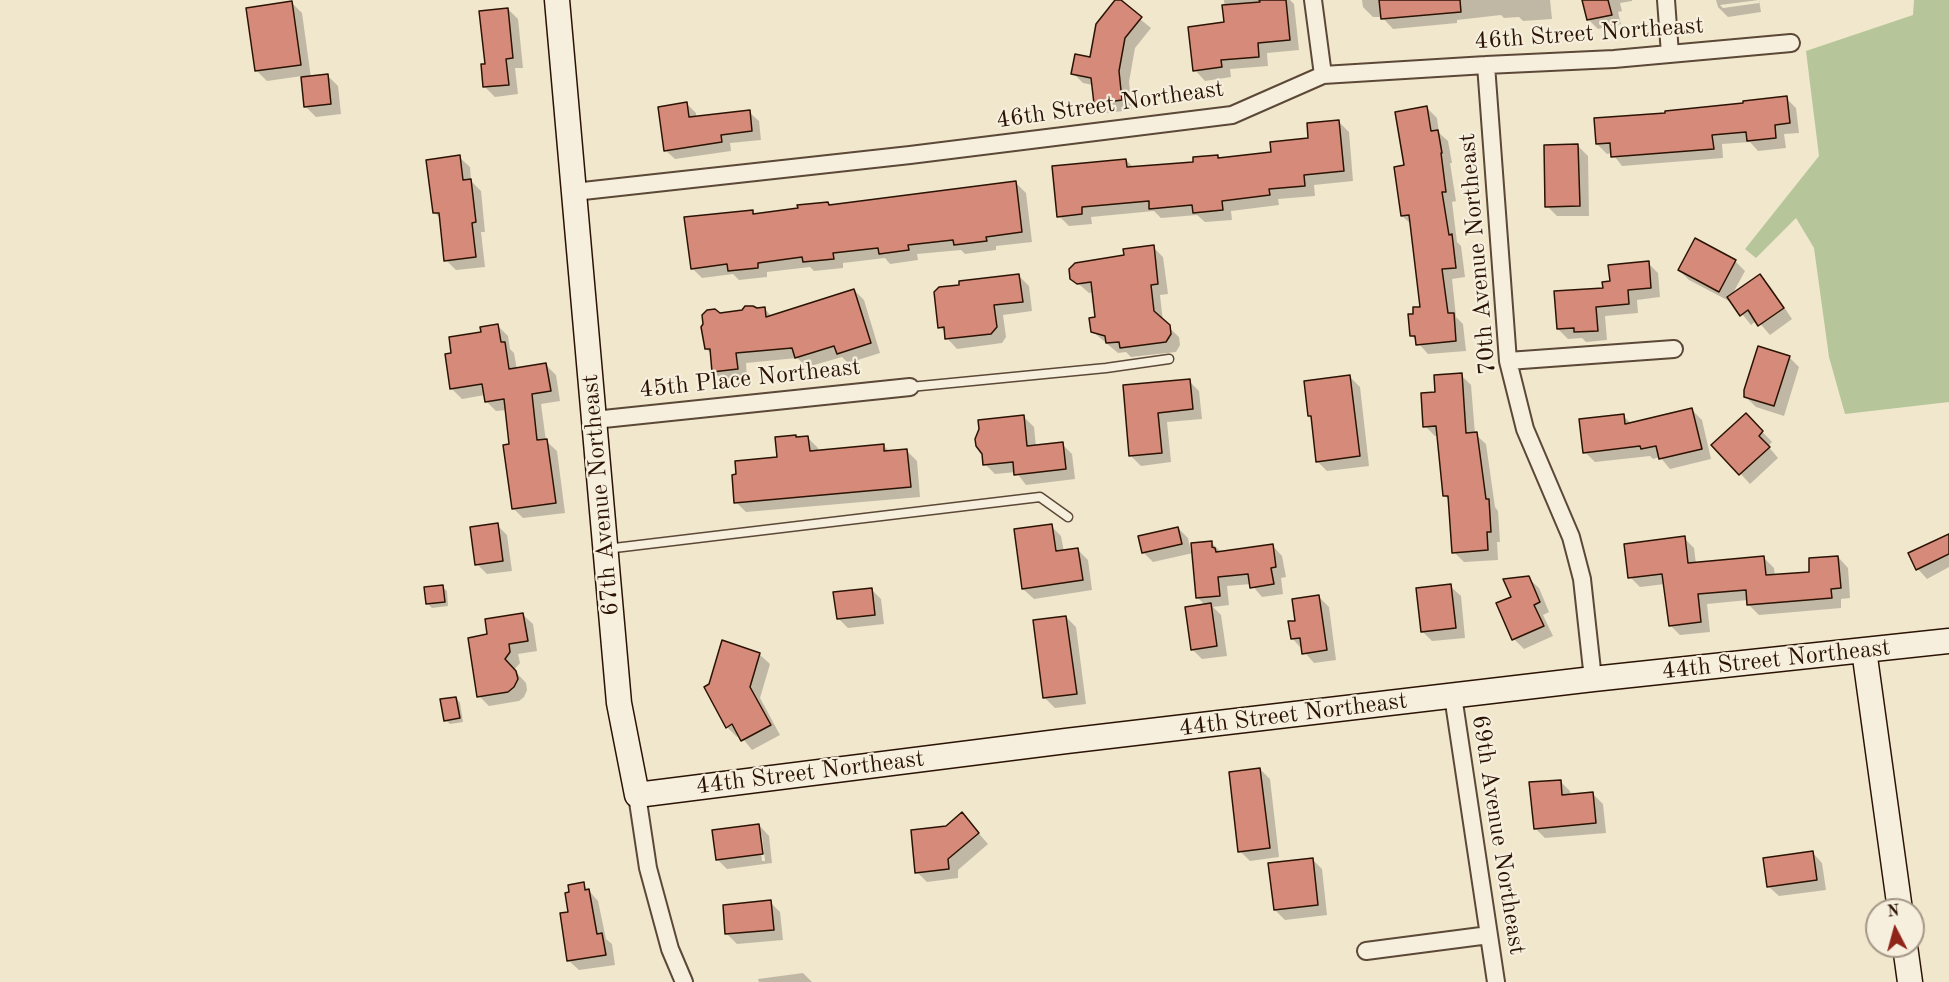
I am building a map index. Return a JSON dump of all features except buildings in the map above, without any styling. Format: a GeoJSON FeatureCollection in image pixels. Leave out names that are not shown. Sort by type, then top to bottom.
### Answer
{"type":"FeatureCollection","features":[{"type":"Feature","properties":{"kind":"street","name":"67th Avenue Northeast"},"geometry":{"type":"LineString","coordinates":[[557,0],[619,703],[637,795],[648,868],[670,949],[684,982]]}},
{"type":"Feature","properties":{"kind":"street"},"geometry":{"type":"LineString","coordinates":[[1313,0],[1323,75]]}},
{"type":"Feature","properties":{"kind":"street"},"geometry":{"type":"LineString","coordinates":[[1665,0],[1670,54]]}},
{"type":"Feature","properties":{"kind":"street","name":"46th Street Northeast"},"geometry":{"type":"LineString","coordinates":[[574,192],[909,155],[1232,115],[1323,75],[1614,59],[1791,43]]}},
{"type":"Feature","properties":{"kind":"street","name":"70th Avenue Northeast"},"geometry":{"type":"LineString","coordinates":[[1486,65],[1508,361],[1525,429],[1570,537],[1582,579],[1593,679]]}},
{"type":"Feature","properties":{"kind":"street"},"geometry":{"type":"LineString","coordinates":[[1508,361],[1674,349]]}},
{"type":"Feature","properties":{"kind":"street","name":"45th Place Northeast"},"geometry":{"type":"LineString","coordinates":[[594,420],[910,387]]}},
{"type":"Feature","properties":{"kind":"street","name":"44th Street Northeast"},"geometry":{"type":"LineString","coordinates":[[637,795],[982,751],[1593,679],[1949,641]]}},
{"type":"Feature","properties":{"kind":"street"},"geometry":{"type":"LineString","coordinates":[[1864,650],[1898,898]]}},
{"type":"Feature","properties":{"kind":"street","name":"69th Avenue Northeast"},"geometry":{"type":"LineString","coordinates":[[1453,696],[1496,982]]}},
{"type":"Feature","properties":{"kind":"street"},"geometry":{"type":"LineString","coordinates":[[1366,951],[1489,935]]}},
{"type":"Feature","properties":{"kind":"street"},"geometry":{"type":"LineString","coordinates":[[1907,958],[1910,982]]}},
{"type":"Feature","properties":{"kind":"lane"},"geometry":{"type":"LineString","coordinates":[[910,387],[1106,368],[1169,359]]}},
{"type":"Feature","properties":{"kind":"lane"},"geometry":{"type":"LineString","coordinates":[[605,549],[1040,497],[1068,517]]}},
{"type":"Feature","properties":{"kind":"green space"},"geometry":{"type":"Polygon","coordinates":[[[1914,0],[1949,0],[1949,402],[1845,414],[1829,357],[1814,248],[1796,218],[1756,258],[1745,249],[1819,156],[1806,51],[1913,15],[1914,0]]]}}]}
